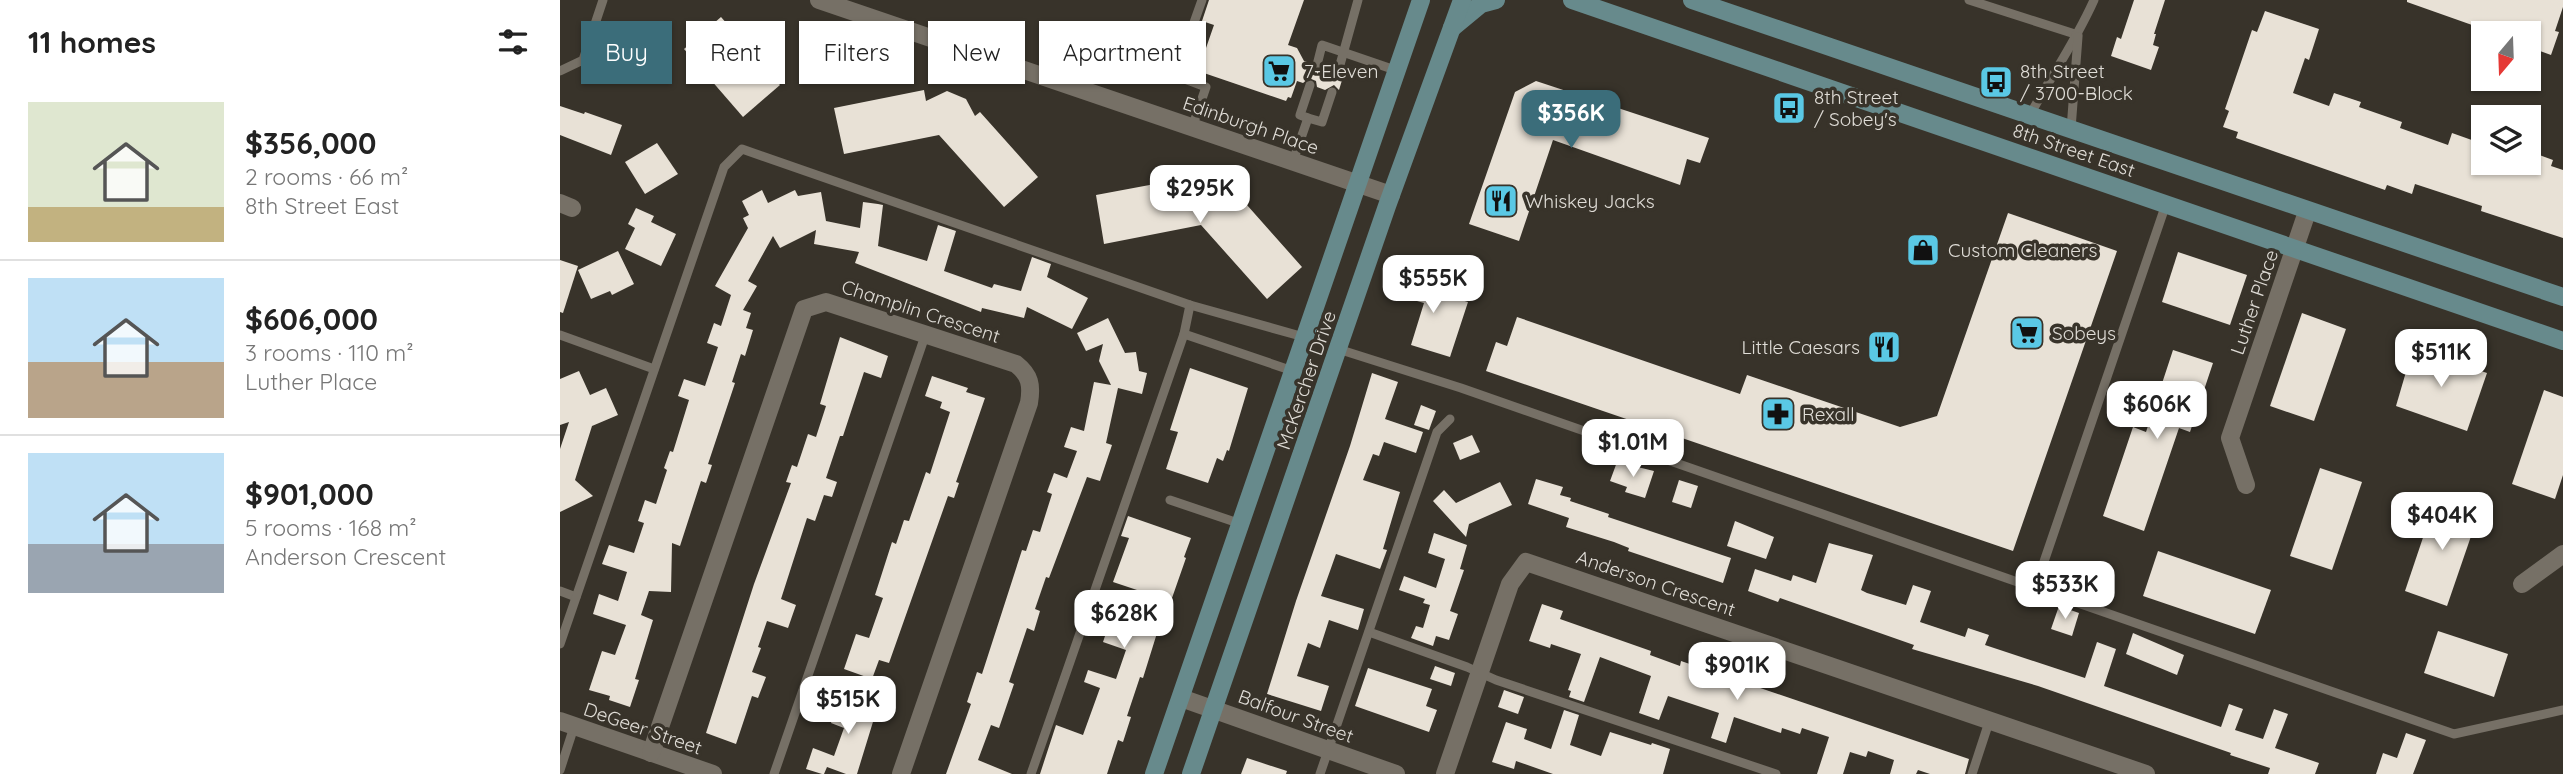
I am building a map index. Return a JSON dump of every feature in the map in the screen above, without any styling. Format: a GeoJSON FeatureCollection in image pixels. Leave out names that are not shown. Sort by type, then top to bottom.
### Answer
{"type":"FeatureCollection","features":[{"type":"Feature","properties":{"kind":"main road"},"geometry":{"type":"LineString","coordinates":[[1407,0],[1412,26]]}},
{"type":"Feature","properties":{"kind":"main road","name":"McKercher Drive"},"geometry":{"type":"LineString","coordinates":[[1154,774],[1421,0]]}},
{"type":"Feature","properties":{"kind":"main road","name":"McKercher Drive"},"geometry":{"type":"LineString","coordinates":[[1191,774],[1391,195],[1462,0]]}},
{"type":"Feature","properties":{"kind":"main road"},"geometry":{"type":"LineString","coordinates":[[1452,28],[1482,4],[1496,0]]}},
{"type":"Feature","properties":{"kind":"main road","name":"8th Street East"},"geometry":{"type":"LineString","coordinates":[[1572,0],[2563,341]]}},
{"type":"Feature","properties":{"kind":"main road","name":"8th Street East"},"geometry":{"type":"LineString","coordinates":[[1692,0],[2307,212],[2560,295]]}},
{"type":"Feature","properties":{"kind":"street","name":"Edinburgh Place"},"geometry":{"type":"LineString","coordinates":[[819,0],[1391,195]]}},
{"type":"Feature","properties":{"kind":"street","name":"Luther Place"},"geometry":{"type":"LineString","coordinates":[[2246,485],[2230,438],[2307,212]]}},
{"type":"Feature","properties":{"kind":"street","name":"Champlin Crescent"},"geometry":{"type":"LineString","coordinates":[[652,753],[804,309],[826,302],[925,336],[1016,363],[1027,373],[1031,384],[1029,403],[901,774]]}},
{"type":"Feature","properties":{"kind":"street"},"geometry":{"type":"LineString","coordinates":[[2522,584],[2563,554]]}},
{"type":"Feature","properties":{"kind":"street","name":"Anderson Crescent"},"geometry":{"type":"LineString","coordinates":[[1445,774],[1510,584],[1526,562],[2146,774]]}},
{"type":"Feature","properties":{"kind":"street","name":"Balfour Street"},"geometry":{"type":"LineString","coordinates":[[1181,698],[1396,774]]}},
{"type":"Feature","properties":{"kind":"street","name":"DeGeer Street"},"geometry":{"type":"LineString","coordinates":[[567,724],[713,774]]}},
{"type":"Feature","properties":{"kind":"lane"},"geometry":{"type":"LineString","coordinates":[[560,71],[583,60],[603,0]]}},
{"type":"Feature","properties":{"kind":"lane"},"geometry":{"type":"LineString","coordinates":[[1192,128],[1206,87],[1182,78],[1191,31],[1202,0]]}},
{"type":"Feature","properties":{"kind":"lane"},"geometry":{"type":"LineString","coordinates":[[1338,72],[1358,0]]}},
{"type":"Feature","properties":{"kind":"lane"},"geometry":{"type":"LineString","coordinates":[[1969,0],[2078,35]]}},
{"type":"Feature","properties":{"kind":"lane"},"geometry":{"type":"LineString","coordinates":[[2030,115],[2078,35],[2094,0]]}},
{"type":"Feature","properties":{"kind":"lane"},"geometry":{"type":"LineString","coordinates":[[2071,129],[2078,35]]}},
{"type":"Feature","properties":{"kind":"lane"},"geometry":{"type":"LineString","coordinates":[[1317,65],[1322,45],[1398,71]]}},
{"type":"Feature","properties":{"kind":"lane"},"geometry":{"type":"LineString","coordinates":[[1310,85],[1300,116],[1322,122],[1332,92]]}},
{"type":"Feature","properties":{"kind":"lane"},"geometry":{"type":"LineString","coordinates":[[1293,161],[1308,118]]}},
{"type":"Feature","properties":{"kind":"lane"},"geometry":{"type":"LineString","coordinates":[[560,644],[724,167],[742,149],[1190,305],[1304,337]]}},
{"type":"Feature","properties":{"kind":"lane"},"geometry":{"type":"LineString","coordinates":[[2035,588],[2166,204]]}},
{"type":"Feature","properties":{"kind":"lane"},"geometry":{"type":"LineString","coordinates":[[1031,774],[1184,334],[1190,305]]}},
{"type":"Feature","properties":{"kind":"lane"},"geometry":{"type":"LineString","coordinates":[[1184,334],[1293,371]]}},
{"type":"Feature","properties":{"kind":"lane"},"geometry":{"type":"LineString","coordinates":[[560,335],[654,369]]}},
{"type":"Feature","properties":{"kind":"lane"},"geometry":{"type":"LineString","coordinates":[[774,774],[925,336]]}},
{"type":"Feature","properties":{"kind":"lane"},"geometry":{"type":"LineString","coordinates":[[1338,349],[1461,388],[2455,734],[2563,710]]}},
{"type":"Feature","properties":{"kind":"lane"},"geometry":{"type":"LineString","coordinates":[[1320,774],[1437,432],[1450,419]]}},
{"type":"Feature","properties":{"kind":"lane"},"geometry":{"type":"LineString","coordinates":[[1170,500],[1241,524]]}},
{"type":"Feature","properties":{"kind":"lane"},"geometry":{"type":"LineString","coordinates":[[560,591],[576,597]]}},
{"type":"Feature","properties":{"kind":"lane"},"geometry":{"type":"LineString","coordinates":[[1369,632],[1509,685],[1776,774]]}},
{"type":"Feature","properties":{"kind":"lane"},"geometry":{"type":"LineString","coordinates":[[1972,774],[1990,719]]}},
{"type":"Feature","properties":{"kind":"lane"},"geometry":{"type":"LineString","coordinates":[[560,770],[567,724]]}},
{"type":"Feature","properties":{"kind":"building"},"geometry":{"type":"Polygon","coordinates":[[[1209,0],[1304,0],[1288,45],[1297,48],[1313,70],[1318,72],[1324,67],[1331,70],[1335,78],[1343,77],[1339,90],[1334,85],[1325,90],[1317,87],[1316,81],[1309,78],[1303,83],[1297,81],[1291,98],[1288,97],[1286,101],[1206,74],[1206,48],[1214,25],[1202,21],[1209,0]]]}},
{"type":"Feature","properties":{"kind":"building"},"geometry":{"type":"Polygon","coordinates":[[[2134,0],[2165,0],[2154,34],[2153,45],[2159,47],[2151,70],[2111,56],[2117,37],[2121,39],[2134,0]]]}},
{"type":"Feature","properties":{"kind":"building"},"geometry":{"type":"Polygon","coordinates":[[[2563,0],[2563,7],[2555,31],[2559,32],[2551,55],[2541,51],[2541,21],[2471,21],[2471,25],[2407,2],[2563,0]]]}},
{"type":"Feature","properties":{"kind":"building"},"geometry":{"type":"Polygon","coordinates":[[[2265,11],[2319,29],[2309,60],[2305,58],[2293,93],[2329,106],[2334,93],[2361,102],[2359,107],[2402,122],[2400,128],[2448,145],[2452,133],[2471,140],[2471,175],[2541,175],[2541,156],[2553,160],[2551,166],[2563,170],[2563,238],[2481,211],[2482,206],[2415,184],[2412,194],[2387,185],[2385,190],[2236,138],[2238,132],[2223,127],[2229,111],[2225,109],[2252,30],[2257,32],[2265,11]]]}},
{"type":"Feature","properties":{"kind":"building"},"geometry":{"type":"Polygon","coordinates":[[[1536,81],[1709,138],[1700,163],[1687,159],[1680,185],[1553,140],[1519,241],[1469,224],[1515,92],[1536,81]]]}},
{"type":"Feature","properties":{"kind":"building"},"geometry":{"type":"Polygon","coordinates":[[[714,84],[779,84],[780,85],[743,117],[714,84]]]}},
{"type":"Feature","properties":{"kind":"building"},"geometry":{"type":"Polygon","coordinates":[[[924,90],[926,101],[947,91],[966,99],[975,116],[980,112],[1038,177],[1004,207],[939,135],[844,154],[834,108],[924,90]]]}},
{"type":"Feature","properties":{"kind":"building"},"geometry":{"type":"Polygon","coordinates":[[[560,106],[622,125],[611,155],[560,135],[560,106]]]}},
{"type":"Feature","properties":{"kind":"building"},"geometry":{"type":"Polygon","coordinates":[[[657,143],[678,174],[645,194],[625,162],[657,143]]]}},
{"type":"Feature","properties":{"kind":"building"},"geometry":{"type":"Polygon","coordinates":[[[1187,178],[1188,184],[1209,181],[1223,186],[1235,200],[1239,196],[1302,267],[1267,299],[1201,225],[1104,244],[1096,195],[1187,178]]]}},
{"type":"Feature","properties":{"kind":"building"},"geometry":{"type":"Polygon","coordinates":[[[762,190],[768,203],[795,190],[798,196],[821,192],[826,221],[860,228],[863,202],[883,205],[878,246],[927,261],[938,225],[956,231],[944,271],[992,288],[994,284],[1021,291],[1032,257],[1051,264],[1047,277],[1088,298],[1072,329],[1027,307],[1024,318],[982,308],[981,312],[855,263],[859,252],[814,244],[816,230],[780,248],[773,236],[748,281],[757,286],[743,310],[751,313],[746,328],[753,330],[745,356],[741,354],[732,382],[735,383],[708,464],[712,465],[706,483],[701,481],[680,546],[672,543],[671,592],[649,591],[641,615],[653,620],[635,679],[639,680],[630,707],[609,700],[610,696],[589,690],[602,651],[615,655],[626,625],[593,614],[599,594],[618,601],[627,572],[602,564],[609,545],[634,553],[644,523],[638,521],[645,500],[656,504],[667,470],[664,468],[670,451],[673,452],[689,400],[678,396],[684,379],[705,386],[718,347],[707,343],[714,323],[721,326],[731,295],[715,286],[748,228],[743,218],[749,215],[742,201],[762,190]]]}},
{"type":"Feature","properties":{"kind":"building"},"geometry":{"type":"Polygon","coordinates":[[[636,208],[654,216],[651,222],[676,234],[661,266],[625,249],[635,228],[628,224],[636,208]]]}},
{"type":"Feature","properties":{"kind":"building"},"geometry":{"type":"Polygon","coordinates":[[[2008,213],[2117,251],[2013,551],[1486,371],[1496,342],[1507,346],[1517,317],[1740,394],[1747,375],[1900,427],[1937,416],[2008,213]]]}},
{"type":"Feature","properties":{"kind":"building"},"geometry":{"type":"Polygon","coordinates":[[[618,251],[634,284],[612,295],[610,291],[591,299],[578,270],[618,251]]]}},
{"type":"Feature","properties":{"kind":"building"},"geometry":{"type":"Polygon","coordinates":[[[2178,252],[2247,275],[2230,325],[2162,302],[2178,252]]]}},
{"type":"Feature","properties":{"kind":"building"},"geometry":{"type":"Polygon","coordinates":[[[560,260],[578,266],[563,313],[560,312],[560,260]]]}},
{"type":"Feature","properties":{"kind":"building"},"geometry":{"type":"Polygon","coordinates":[[[1404,269],[1429,277],[1425,289],[1468,302],[1450,357],[1411,345],[1424,303],[1396,295],[1404,269]]]}},
{"type":"Feature","properties":{"kind":"building"},"geometry":{"type":"Polygon","coordinates":[[[2302,313],[2346,329],[2314,421],[2270,406],[2302,313]]]}},
{"type":"Feature","properties":{"kind":"building"},"geometry":{"type":"Polygon","coordinates":[[[1108,318],[1125,353],[1136,352],[1139,371],[1147,373],[1142,394],[1118,388],[1106,443],[1112,445],[1100,481],[1087,477],[1049,578],[1046,577],[1035,609],[1040,611],[1034,631],[1027,628],[1009,682],[1014,684],[999,728],[991,725],[978,760],[1012,774],[946,774],[971,704],[967,702],[977,672],[982,674],[1022,550],[1026,551],[1033,530],[1040,532],[1052,494],[1047,492],[1054,473],[1067,478],[1077,451],[1064,447],[1071,427],[1084,431],[1094,382],[1111,385],[1099,361],[1103,344],[1086,351],[1077,333],[1108,318]]]}},
{"type":"Feature","properties":{"kind":"building"},"geometry":{"type":"Polygon","coordinates":[[[840,337],[888,356],[881,378],[864,372],[826,478],[837,482],[832,497],[824,495],[815,521],[807,518],[781,599],[796,605],[788,628],[767,621],[752,672],[766,677],[758,698],[752,696],[736,744],[706,733],[754,584],[791,483],[786,482],[792,465],[797,467],[808,434],[816,437],[826,406],[820,404],[840,337]]]}},
{"type":"Feature","properties":{"kind":"building"},"geometry":{"type":"Polygon","coordinates":[[[2413,348],[2487,373],[2467,431],[2396,406],[2413,348]]]}},
{"type":"Feature","properties":{"kind":"building"},"geometry":{"type":"Polygon","coordinates":[[[2173,350],[2213,363],[2190,432],[2179,428],[2144,531],[2103,516],[2133,427],[2146,432],[2173,350]]]}},
{"type":"Feature","properties":{"kind":"building"},"geometry":{"type":"Polygon","coordinates":[[[1190,368],[1248,388],[1229,451],[1227,450],[1223,461],[1217,458],[1208,483],[1166,469],[1178,432],[1170,430],[1190,368]]]}},
{"type":"Feature","properties":{"kind":"building"},"geometry":{"type":"Polygon","coordinates":[[[579,371],[590,395],[606,388],[618,415],[592,426],[575,480],[593,496],[560,512],[560,449],[569,422],[560,425],[560,379],[579,371]]]}},
{"type":"Feature","properties":{"kind":"building"},"geometry":{"type":"Polygon","coordinates":[[[1372,373],[1398,382],[1385,419],[1423,432],[1416,453],[1384,442],[1379,456],[1373,454],[1363,480],[1400,492],[1383,549],[1387,550],[1380,569],[1336,554],[1321,596],[1364,609],[1358,630],[1329,620],[1320,648],[1308,643],[1297,676],[1329,686],[1321,711],[1267,694],[1372,373]]]}},
{"type":"Feature","properties":{"kind":"building"},"geometry":{"type":"Polygon","coordinates":[[[932,376],[968,388],[966,392],[985,398],[956,482],[959,483],[954,498],[948,496],[889,663],[879,660],[872,679],[844,669],[856,634],[869,638],[883,598],[875,595],[892,542],[896,544],[904,520],[909,521],[926,472],[930,474],[950,412],[940,408],[942,402],[925,396],[932,376]]]}},
{"type":"Feature","properties":{"kind":"building"},"geometry":{"type":"Polygon","coordinates":[[[2544,390],[2563,397],[2563,475],[2555,499],[2512,484],[2544,390]]]}},
{"type":"Feature","properties":{"kind":"building"},"geometry":{"type":"Polygon","coordinates":[[[1421,405],[1436,411],[1429,430],[1414,425],[1421,405]]]}},
{"type":"Feature","properties":{"kind":"building"},"geometry":{"type":"Polygon","coordinates":[[[1472,435],[1480,452],[1460,460],[1453,443],[1472,435]]]}},
{"type":"Feature","properties":{"kind":"building"},"geometry":{"type":"Polygon","coordinates":[[[1617,462],[1654,471],[1645,498],[1625,492],[1627,487],[1610,481],[1617,462]]]}},
{"type":"Feature","properties":{"kind":"building"},"geometry":{"type":"Polygon","coordinates":[[[2320,468],[2362,482],[2332,570],[2290,556],[2320,468]]]}},
{"type":"Feature","properties":{"kind":"building"},"geometry":{"type":"Polygon","coordinates":[[[1536,479],[1563,487],[1560,495],[1609,514],[1608,517],[1731,558],[1723,583],[1566,527],[1569,518],[1528,504],[1536,479]]]}},
{"type":"Feature","properties":{"kind":"building"},"geometry":{"type":"Polygon","coordinates":[[[1679,480],[1698,486],[1691,508],[1672,502],[1679,480]]]}},
{"type":"Feature","properties":{"kind":"building"},"geometry":{"type":"Polygon","coordinates":[[[1500,482],[1512,505],[1469,524],[1466,537],[1433,501],[1444,490],[1456,503],[1500,482]]]}},
{"type":"Feature","properties":{"kind":"building"},"geometry":{"type":"Polygon","coordinates":[[[2436,499],[2479,513],[2447,606],[2405,591],[2436,499]]]}},
{"type":"Feature","properties":{"kind":"building"},"geometry":{"type":"Polygon","coordinates":[[[1128,516],[1191,538],[1184,557],[1186,558],[1165,618],[1162,617],[1143,678],[1140,677],[1127,716],[1131,717],[1123,742],[1118,740],[1107,774],[1040,774],[1056,725],[1083,735],[1100,688],[1084,682],[1088,670],[1116,679],[1126,650],[1103,642],[1111,618],[1131,625],[1143,592],[1113,582],[1129,538],[1121,536],[1128,516]]]}},
{"type":"Feature","properties":{"kind":"building"},"geometry":{"type":"Polygon","coordinates":[[[1735,521],[1774,537],[1766,559],[1727,546],[1735,521]]]}},
{"type":"Feature","properties":{"kind":"building"},"geometry":{"type":"Polygon","coordinates":[[[1434,533],[1467,545],[1460,569],[1464,570],[1450,611],[1458,614],[1449,640],[1436,636],[1433,646],[1411,638],[1416,626],[1423,628],[1430,605],[1423,603],[1425,599],[1399,590],[1404,576],[1436,588],[1445,559],[1428,553],[1434,533]]]}},
{"type":"Feature","properties":{"kind":"building"},"geometry":{"type":"Polygon","coordinates":[[[1829,543],[1873,555],[1861,590],[1867,593],[1906,605],[1913,585],[1931,591],[1920,622],[1965,637],[1968,628],[1989,635],[1985,645],[2085,678],[2097,642],[2116,649],[2104,686],[2221,727],[2229,704],[2243,709],[2235,730],[2263,739],[2274,709],[2288,714],[2275,748],[2319,763],[2315,774],[2268,774],[2270,768],[2230,755],[2231,753],[2038,686],[1912,649],[1914,645],[1780,598],[1778,602],[1748,591],[1755,569],[1791,581],[1793,575],[1816,583],[1829,543]]]}},
{"type":"Feature","properties":{"kind":"building"},"geometry":{"type":"Polygon","coordinates":[[[2158,551],[2271,590],[2255,634],[2143,596],[2158,551]]]}},
{"type":"Feature","properties":{"kind":"building"},"geometry":{"type":"Polygon","coordinates":[[[1542,604],[1563,611],[1560,619],[1651,651],[1650,655],[1680,666],[1681,661],[1969,759],[1965,774],[1930,774],[1918,770],[1916,774],[1890,774],[1894,760],[1868,751],[1866,757],[1850,752],[1843,774],[1817,774],[1829,737],[1802,728],[1800,734],[1782,728],[1781,733],[1734,717],[1726,743],[1711,738],[1719,713],[1668,696],[1659,720],[1639,713],[1651,676],[1600,657],[1584,702],[1569,697],[1571,691],[1568,690],[1581,654],[1551,644],[1550,648],[1529,641],[1542,604]]]}},
{"type":"Feature","properties":{"kind":"building"},"geometry":{"type":"Polygon","coordinates":[[[2059,606],[2079,613],[2072,636],[2051,629],[2059,606]]]}},
{"type":"Feature","properties":{"kind":"building"},"geometry":{"type":"Polygon","coordinates":[[[2438,631],[2508,654],[2494,697],[2424,673],[2438,631]]]}},
{"type":"Feature","properties":{"kind":"building"},"geometry":{"type":"Polygon","coordinates":[[[2133,633],[2184,655],[2177,675],[2126,654],[2133,633]]]}},
{"type":"Feature","properties":{"kind":"building"},"geometry":{"type":"Polygon","coordinates":[[[1435,666],[1455,673],[1451,686],[1430,679],[1435,666]]]}},
{"type":"Feature","properties":{"kind":"building"},"geometry":{"type":"Polygon","coordinates":[[[1368,668],[1432,689],[1426,706],[1437,710],[1429,732],[1355,706],[1368,668]]]}},
{"type":"Feature","properties":{"kind":"building"},"geometry":{"type":"Polygon","coordinates":[[[1504,690],[1524,697],[1518,714],[1498,707],[1504,690]]]}},
{"type":"Feature","properties":{"kind":"building"},"geometry":{"type":"Polygon","coordinates":[[[862,693],[880,699],[857,774],[846,774],[827,767],[824,774],[806,769],[813,748],[834,756],[844,728],[831,723],[839,697],[858,703],[862,693]]]}},
{"type":"Feature","properties":{"kind":"building"},"geometry":{"type":"Polygon","coordinates":[[[1564,710],[1579,715],[1570,745],[1601,756],[1610,732],[1651,745],[1652,743],[1670,749],[1663,774],[1553,774],[1516,761],[1514,769],[1492,762],[1506,722],[1527,729],[1524,739],[1551,749],[1564,710]]]}},
{"type":"Feature","properties":{"kind":"building"},"geometry":{"type":"Polygon","coordinates":[[[2406,733],[2426,740],[2413,774],[2376,774],[2383,753],[2397,758],[2406,733]]]}},
{"type":"Feature","properties":{"kind":"building"},"geometry":{"type":"Polygon","coordinates":[[[1247,758],[1287,771],[1286,774],[1241,774],[1247,758]]]}},
{"type":"Feature","properties":{"kind":"place","name":"7-Eleven"},"geometry":{"type":"Point","coordinates":[1279,71]}},
{"type":"Feature","properties":{"kind":"place","name":"8th Street / 3700-Block"},"geometry":{"type":"Point","coordinates":[1996,82]}},
{"type":"Feature","properties":{"kind":"place","name":"8th Street / Sobey's"},"geometry":{"type":"Point","coordinates":[1789,108]}},
{"type":"Feature","properties":{"kind":"place","name":"Whiskey Jacks"},"geometry":{"type":"Point","coordinates":[1501,201]}},
{"type":"Feature","properties":{"kind":"place","name":"Custom Cleaners"},"geometry":{"type":"Point","coordinates":[1923,250]}},
{"type":"Feature","properties":{"kind":"place","name":"Sobeys"},"geometry":{"type":"Point","coordinates":[2027,333]}},
{"type":"Feature","properties":{"kind":"place","name":"Little Caesars"},"geometry":{"type":"Point","coordinates":[1884,347]}},
{"type":"Feature","properties":{"kind":"place","name":"Rexall"},"geometry":{"type":"Point","coordinates":[1778,414]}}]}
